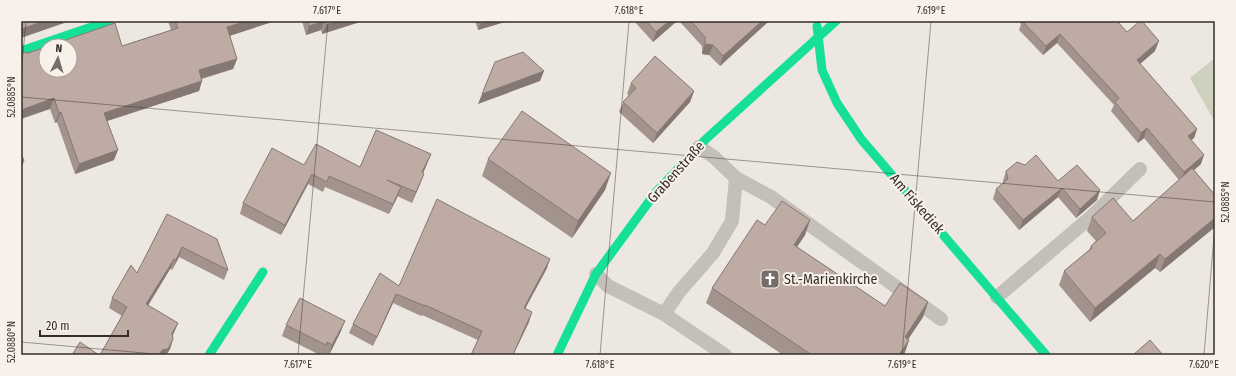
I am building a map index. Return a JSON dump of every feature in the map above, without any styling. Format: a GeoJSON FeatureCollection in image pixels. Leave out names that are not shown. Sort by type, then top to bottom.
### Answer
{"type":"FeatureCollection","features":[{"type":"Feature","properties":{"kind":"street"},"geometry":{"type":"LineString","coordinates":[[21,51],[109,21]]}},
{"type":"Feature","properties":{"kind":"street","name":"Am Fiskediek"},"geometry":{"type":"LineString","coordinates":[[817,21],[822,70],[837,103],[861,138],[1046,355]]}},
{"type":"Feature","properties":{"kind":"street","name":"Grabenstraße"},"geometry":{"type":"LineString","coordinates":[[557,355],[596,274],[656,192],[706,139],[836,21]]}},
{"type":"Feature","properties":{"kind":"street"},"geometry":{"type":"LineString","coordinates":[[209,355],[263,272]]}},
{"type":"Feature","properties":{"kind":"lane"},"geometry":{"type":"LineString","coordinates":[[700,147],[736,178],[771,197],[941,319]]}},
{"type":"Feature","properties":{"kind":"lane"},"geometry":{"type":"LineString","coordinates":[[997,297],[1092,216],[1140,169]]}},
{"type":"Feature","properties":{"kind":"lane"},"geometry":{"type":"LineString","coordinates":[[664,314],[679,292],[713,253],[732,221],[736,178]]}},
{"type":"Feature","properties":{"kind":"lane"},"geometry":{"type":"LineString","coordinates":[[596,274],[608,286],[664,314],[725,355]]}},
{"type":"Feature","properties":{"kind":"green space"},"geometry":{"type":"Polygon","coordinates":[[[1215,58],[1215,122],[1190,78],[1215,58]]]}},
{"type":"Feature","properties":{"kind":"building"},"geometry":{"type":"Polygon","coordinates":[[[21,21],[44,21],[21,29],[21,21]]]}},
{"type":"Feature","properties":{"kind":"building"},"geometry":{"type":"Polygon","coordinates":[[[175,21],[247,21],[227,27],[237,59],[199,70],[202,81],[104,113],[118,150],[79,164],[61,112],[59,113],[54,98],[21,110],[21,52],[28,53],[38,50],[38,78],[78,78],[78,38],[71,38],[115,23],[122,46],[178,28],[175,21]]]}},
{"type":"Feature","properties":{"kind":"building"},"geometry":{"type":"Polygon","coordinates":[[[308,21],[324,21],[309,26],[308,21]]]}},
{"type":"Feature","properties":{"kind":"building"},"geometry":{"type":"Polygon","coordinates":[[[324,21],[338,21],[326,25],[324,21]]]}},
{"type":"Feature","properties":{"kind":"building"},"geometry":{"type":"Polygon","coordinates":[[[479,21],[490,21],[480,24],[479,21]]]}},
{"type":"Feature","properties":{"kind":"building"},"geometry":{"type":"Polygon","coordinates":[[[646,21],[669,21],[656,32],[646,21]]]}},
{"type":"Feature","properties":{"kind":"building"},"geometry":{"type":"Polygon","coordinates":[[[691,21],[762,21],[723,56],[713,45],[705,44],[705,37],[691,21]]]}},
{"type":"Feature","properties":{"kind":"building"},"geometry":{"type":"Polygon","coordinates":[[[1022,21],[1117,21],[1127,32],[1142,21],[1159,41],[1137,60],[1197,129],[1188,136],[1204,155],[1184,172],[1147,128],[1141,133],[1115,102],[1119,98],[1060,34],[1046,46],[1022,21]]]}},
{"type":"Feature","properties":{"kind":"building"},"geometry":{"type":"Polygon","coordinates":[[[523,52],[544,71],[482,94],[495,62],[523,52]]]}},
{"type":"Feature","properties":{"kind":"building"},"geometry":{"type":"Polygon","coordinates":[[[655,56],[694,91],[657,133],[623,102],[636,88],[631,83],[655,56]]]}},
{"type":"Feature","properties":{"kind":"building"},"geometry":{"type":"Polygon","coordinates":[[[522,111],[611,173],[578,221],[488,159],[522,111]]]}},
{"type":"Feature","properties":{"kind":"building"},"geometry":{"type":"Polygon","coordinates":[[[376,130],[431,154],[422,172],[424,174],[416,192],[387,180],[401,187],[393,204],[329,176],[327,182],[312,174],[285,225],[243,203],[272,148],[304,165],[316,144],[360,167],[376,130]]]}},
{"type":"Feature","properties":{"kind":"building"},"geometry":{"type":"Polygon","coordinates":[[[21,153],[24,161],[21,162],[21,153]]]}},
{"type":"Feature","properties":{"kind":"building"},"geometry":{"type":"Polygon","coordinates":[[[1036,155],[1058,181],[1077,165],[1100,190],[1080,209],[1062,188],[1023,220],[996,189],[1008,179],[1006,171],[1017,162],[1025,165],[1036,155]]]}},
{"type":"Feature","properties":{"kind":"building"},"geometry":{"type":"Polygon","coordinates":[[[1192,168],[1215,195],[1215,218],[1165,259],[1160,254],[1095,308],[1064,271],[1092,248],[1091,246],[1106,233],[1092,217],[1113,198],[1133,221],[1192,168]]]}},
{"type":"Feature","properties":{"kind":"building"},"geometry":{"type":"Polygon","coordinates":[[[437,199],[550,259],[524,308],[532,312],[513,355],[471,355],[482,331],[425,305],[396,294],[377,337],[353,324],[380,273],[399,286],[437,199]]]}},
{"type":"Feature","properties":{"kind":"building","name":"St.-Marienkirche"},"geometry":{"type":"Polygon","coordinates":[[[782,201],[810,220],[794,245],[885,306],[900,283],[928,302],[905,337],[909,340],[899,355],[812,355],[712,288],[757,220],[765,225],[782,201]]]}},
{"type":"Feature","properties":{"kind":"building"},"geometry":{"type":"Polygon","coordinates":[[[167,214],[217,239],[228,270],[182,247],[176,260],[174,259],[146,304],[178,323],[172,333],[173,339],[168,349],[162,350],[159,355],[100,355],[127,307],[112,298],[131,265],[137,273],[167,214]]]}},
{"type":"Feature","properties":{"kind":"building"},"geometry":{"type":"Polygon","coordinates":[[[300,298],[345,321],[332,345],[327,342],[326,345],[286,325],[300,298]]]}},
{"type":"Feature","properties":{"kind":"building"},"geometry":{"type":"Polygon","coordinates":[[[1150,340],[1163,355],[1133,355],[1150,340]]]}},
{"type":"Feature","properties":{"kind":"building"},"geometry":{"type":"Polygon","coordinates":[[[80,342],[99,355],[72,355],[80,342]]]}},
{"type":"Feature","properties":{"kind":"traffic: fast"},"geometry":{"type":"LineString","coordinates":[[21,51],[109,21]]}},
{"type":"Feature","properties":{"kind":"traffic: fast"},"geometry":{"type":"LineString","coordinates":[[557,355],[596,274],[656,192],[706,139],[836,21]]}},
{"type":"Feature","properties":{"kind":"traffic: fast"},"geometry":{"type":"LineString","coordinates":[[817,26],[822,70],[837,103],[861,139],[1046,355]]}},
{"type":"Feature","properties":{"kind":"traffic: fast"},"geometry":{"type":"LineString","coordinates":[[209,355],[263,272]]}},
{"type":"Feature","properties":{"kind":"place","name":"St.-Marienkirche"},"geometry":{"type":"Point","coordinates":[770,279]}}]}
